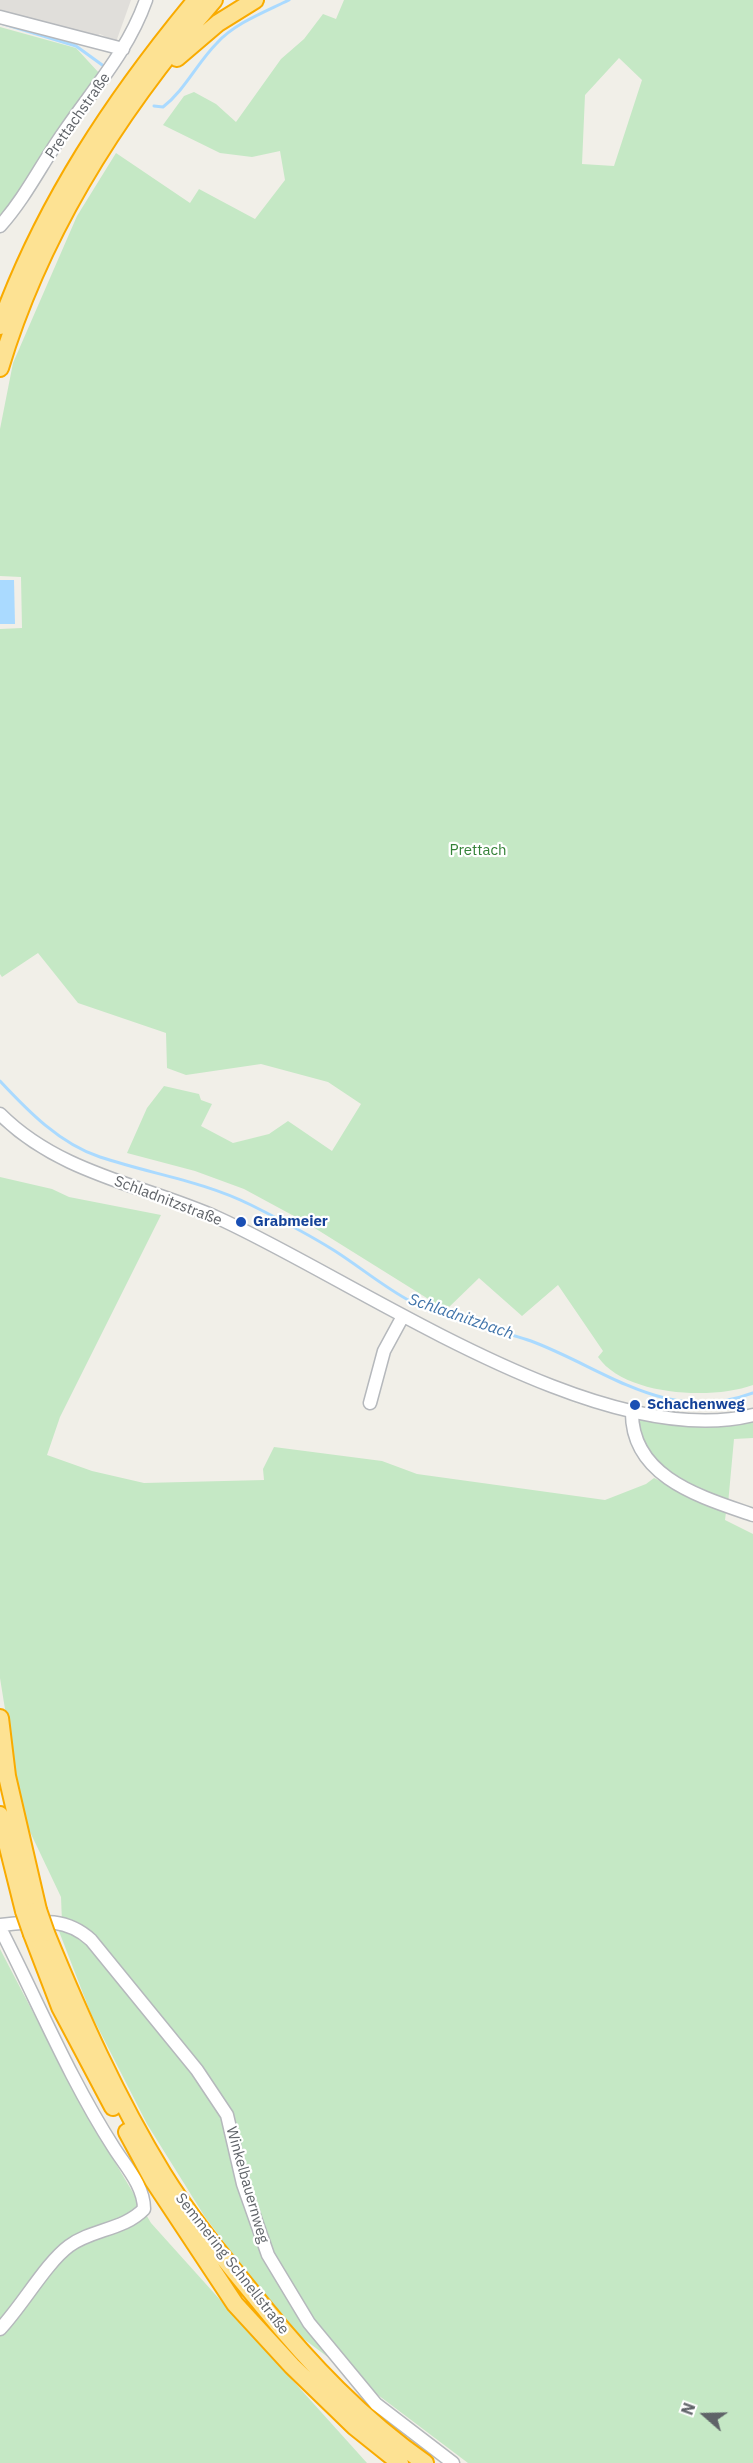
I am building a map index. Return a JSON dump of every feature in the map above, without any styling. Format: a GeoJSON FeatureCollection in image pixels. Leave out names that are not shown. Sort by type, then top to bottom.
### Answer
{"type":"FeatureCollection","features":[{"type":"Feature","properties":{"kind":"highway"},"geometry":{"type":"LineString","coordinates":[[176,23],[188,0]]}},
{"type":"Feature","properties":{"kind":"highway"},"geometry":{"type":"LineString","coordinates":[[0,368],[21,290],[80,158],[123,94],[196,0]]}},
{"type":"Feature","properties":{"kind":"highway"},"geometry":{"type":"LineString","coordinates":[[36,253],[158,69],[214,0]]}},
{"type":"Feature","properties":{"kind":"highway"},"geometry":{"type":"LineString","coordinates":[[158,69],[181,56],[218,23],[255,0]]}},
{"type":"Feature","properties":{"kind":"highway"},"geometry":{"type":"LineString","coordinates":[[0,326],[21,290]]}},
{"type":"Feature","properties":{"kind":"highway","name":"Semmering Schnellstraße"},"geometry":{"type":"LineString","coordinates":[[0,1718],[7,1776],[31,1911]]}},
{"type":"Feature","properties":{"kind":"highway","name":"Semmering Schnellstraße"},"geometry":{"type":"LineString","coordinates":[[0,1815],[60,2007],[153,2180],[236,2304],[292,2366],[355,2427],[400,2463]]}},
{"type":"Feature","properties":{"kind":"highway","name":"Semmering Schnellstraße"},"geometry":{"type":"LineString","coordinates":[[39,1934],[121,2100],[164,2175],[204,2234],[303,2355],[366,2418],[425,2463]]}},
{"type":"Feature","properties":{"kind":"street","name":"Prettachstraße"},"geometry":{"type":"LineString","coordinates":[[0,226],[17,207],[63,133],[123,49],[146,0]]}},
{"type":"Feature","properties":{"kind":"street"},"geometry":{"type":"LineString","coordinates":[[0,16],[123,49]]}},
{"type":"Feature","properties":{"kind":"street","name":"Schladnitzstraße"},"geometry":{"type":"LineString","coordinates":[[0,1114],[30,1141],[70,1163],[218,1218],[403,1316],[536,1379],[632,1410],[702,1420],[738,1419],[753,1415]]}},
{"type":"Feature","properties":{"kind":"street"},"geometry":{"type":"LineString","coordinates":[[370,1403],[384,1351],[403,1316]]}},
{"type":"Feature","properties":{"kind":"street"},"geometry":{"type":"LineString","coordinates":[[632,1410],[635,1440],[645,1458],[657,1472],[712,1501],[753,1515]]}},
{"type":"Feature","properties":{"kind":"street","name":"Winkelbauernweg"},"geometry":{"type":"LineString","coordinates":[[0,2329],[69,2246],[124,2224],[136,2218],[144,2209],[142,2192],[96,2120],[66,2066],[0,1926],[62,1922],[80,1930],[106,1958],[197,2070],[227,2115],[243,2184],[268,2256],[309,2323],[376,2404],[453,2463]]}},
{"type":"Feature","properties":{"kind":"shaded area"},"geometry":{"type":"Polygon","coordinates":[[[0,0],[131,0],[116,42],[100,34],[94,38],[0,14],[0,0]]]}},
{"type":"Feature","properties":{"kind":"green space","name":"Prettach"},"geometry":{"type":"Polygon","coordinates":[[[344,0],[753,0],[753,1385],[736,1390],[693,1393],[648,1387],[628,1380],[611,1370],[598,1357],[603,1351],[558,1285],[522,1316],[479,1278],[446,1310],[305,1222],[244,1189],[195,1171],[127,1153],[147,1108],[164,1086],[199,1094],[201,1100],[212,1104],[201,1126],[233,1143],[269,1134],[288,1121],[332,1151],[361,1104],[328,1082],[261,1064],[186,1075],[167,1068],[166,1033],[78,1003],[38,953],[2,977],[0,974],[0,629],[22,628],[21,577],[0,576],[0,429],[13,363],[77,216],[116,153],[190,203],[199,189],[255,219],[285,180],[280,151],[252,157],[220,153],[163,125],[184,96],[194,92],[216,104],[236,122],[281,59],[304,39],[323,14],[336,19],[344,0]],[[619,58],[585,95],[582,164],[614,166],[642,80],[619,58]]]}},
{"type":"Feature","properties":{"kind":"green space"},"geometry":{"type":"Polygon","coordinates":[[[0,27],[76,48],[100,74],[18,196],[0,215],[0,27]]]}},
{"type":"Feature","properties":{"kind":"green space"},"geometry":{"type":"Polygon","coordinates":[[[0,1177],[52,1189],[69,1197],[161,1215],[60,1417],[47,1455],[92,1471],[144,1483],[264,1480],[263,1469],[274,1447],[382,1461],[417,1474],[605,1500],[646,1484],[654,1478],[726,1512],[725,1520],[753,1534],[753,2463],[468,2463],[288,2327],[205,2217],[147,2124],[91,2014],[55,1921],[62,1922],[61,1897],[22,1815],[0,1678],[0,1177]]]}},
{"type":"Feature","properties":{"kind":"green space"},"geometry":{"type":"Polygon","coordinates":[[[637,1416],[710,1424],[753,1420],[753,1438],[734,1439],[728,1504],[672,1479],[638,1437],[637,1416]]]}},
{"type":"Feature","properties":{"kind":"green space"},"geometry":{"type":"Polygon","coordinates":[[[0,1949],[84,2110],[151,2223],[367,2463],[0,2463],[0,1949]]]}},
{"type":"Feature","properties":{"kind":"water"},"geometry":{"type":"Polygon","coordinates":[[[0,580],[14,580],[15,624],[0,624],[0,580]]]}},
{"type":"Feature","properties":{"kind":"waterway"},"geometry":{"type":"LineString","coordinates":[[154,106],[163,107],[171,100],[224,36],[251,18],[289,0]]}},
{"type":"Feature","properties":{"kind":"waterway"},"geometry":{"type":"LineString","coordinates":[[0,23],[76,46],[105,67]]}},
{"type":"Feature","properties":{"kind":"waterway","name":"Schladnitzbach"},"geometry":{"type":"LineString","coordinates":[[0,1081],[33,1115],[71,1144],[100,1157],[196,1184],[251,1205],[325,1245],[391,1290],[424,1308],[531,1341],[638,1390],[665,1398],[693,1402],[722,1401],[753,1393]]}},
{"type":"Feature","properties":{"kind":"place","name":"Grabmeier"},"geometry":{"type":"Point","coordinates":[241,1222]}},
{"type":"Feature","properties":{"kind":"place","name":"Schachenweg"},"geometry":{"type":"Point","coordinates":[635,1405]}}]}
